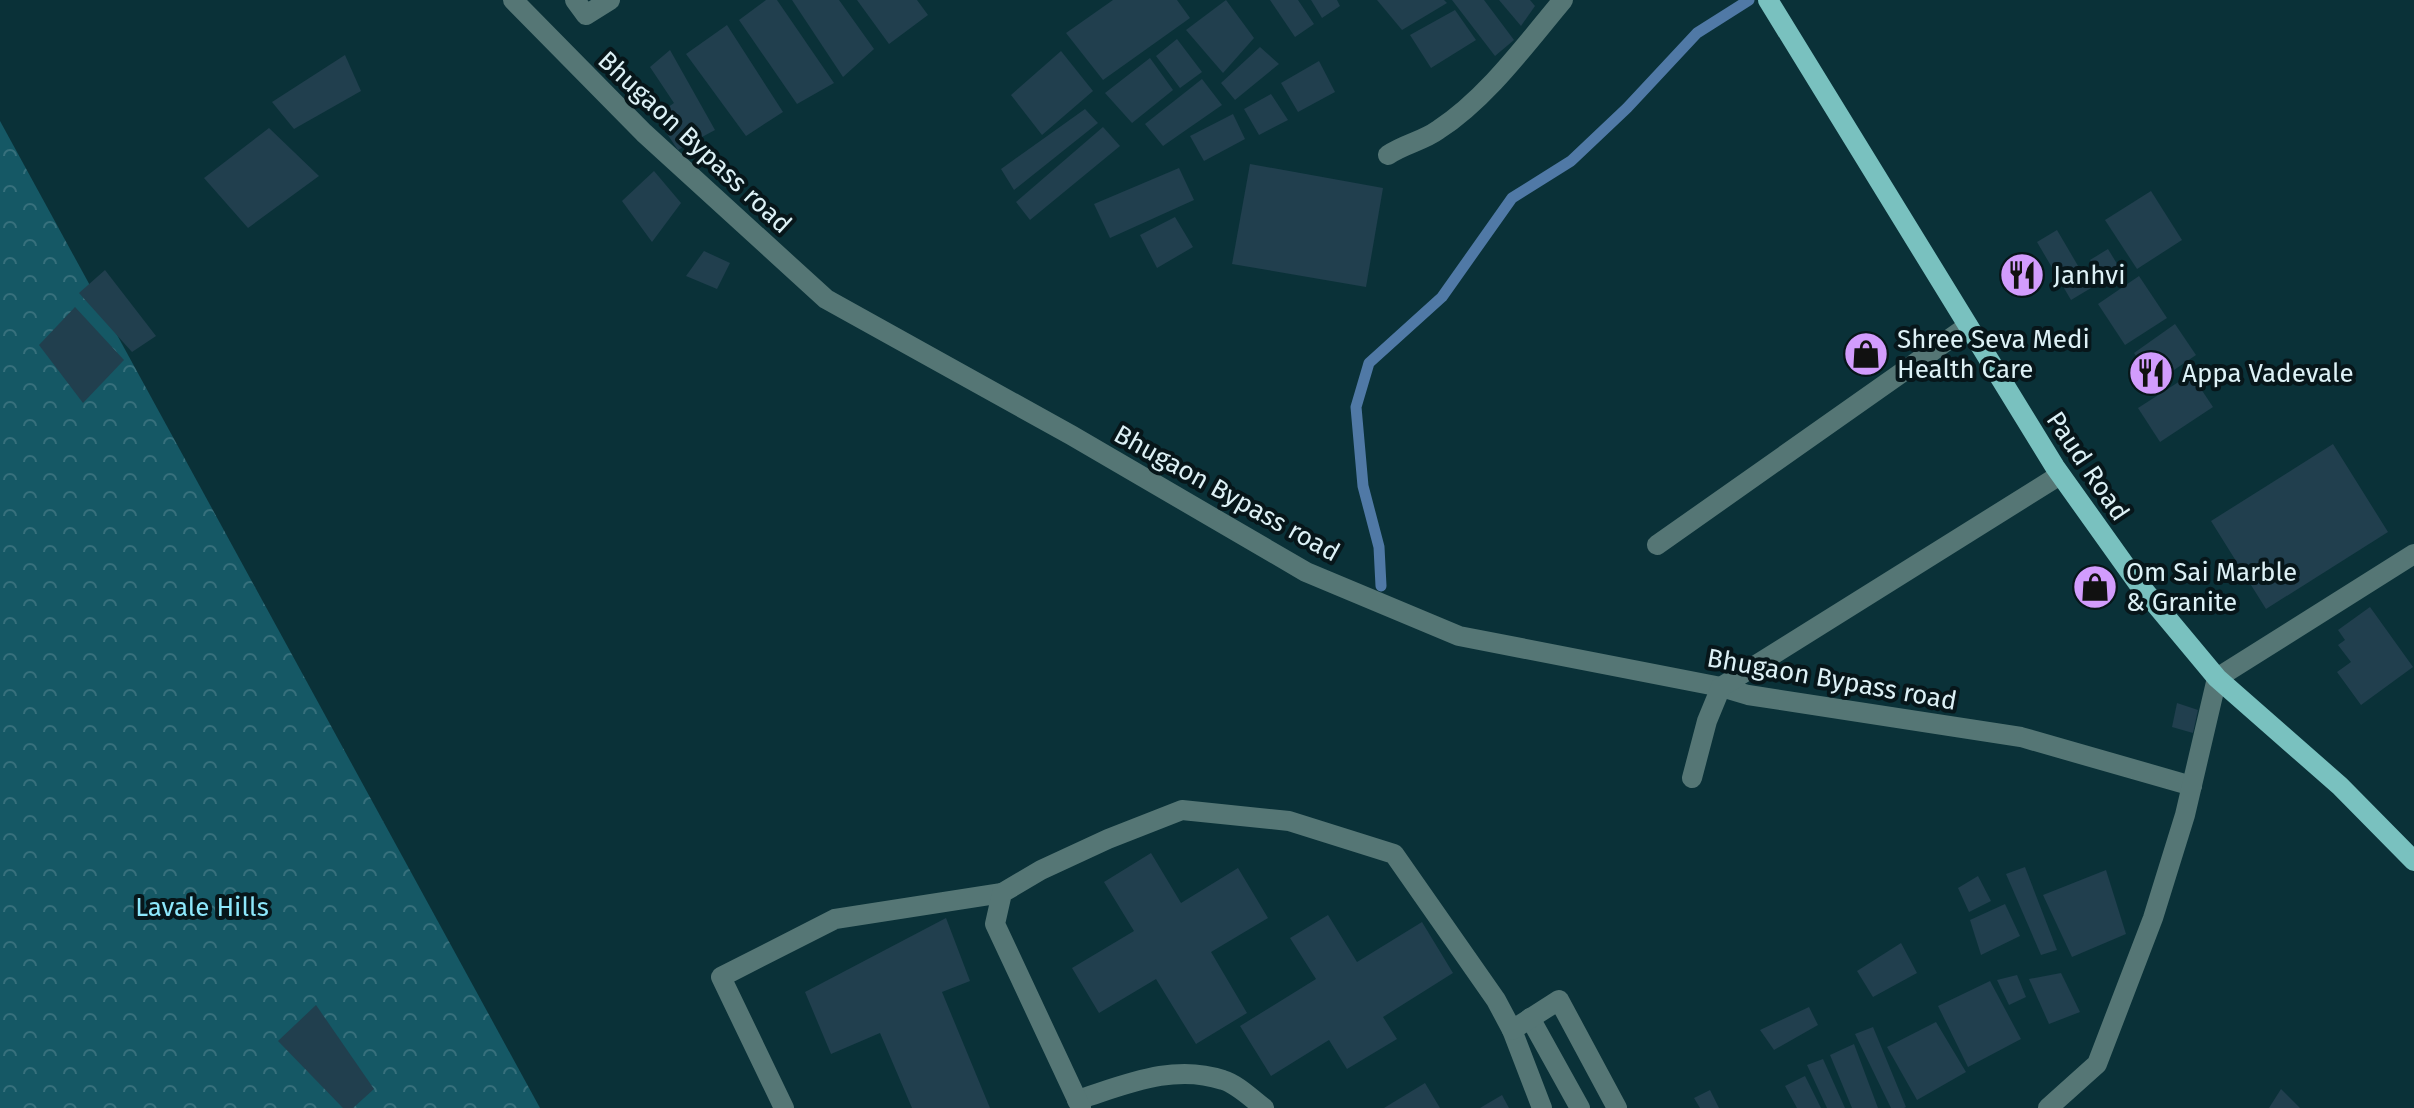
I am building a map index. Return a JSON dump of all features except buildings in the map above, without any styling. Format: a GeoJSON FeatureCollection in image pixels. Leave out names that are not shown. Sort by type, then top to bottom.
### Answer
{"type":"FeatureCollection","features":[{"type":"Feature","properties":{"kind":"main road","name":"Paud Road"},"geometry":{"type":"LineString","coordinates":[[1768,0],[2060,475],[2137,582],[2217,678],[2340,786],[2414,861]]}},
{"type":"Feature","properties":{"kind":"street","name":"Bhugaon Bypass road"},"geometry":{"type":"LineString","coordinates":[[513,0],[644,133],[826,299],[1071,435],[1306,572],[1459,636],[1721,687],[1748,695],[2021,737],[2192,786]]}},
{"type":"Feature","properties":{"kind":"street"},"geometry":{"type":"LineString","coordinates":[[575,0],[586,15],[610,0]]}},
{"type":"Feature","properties":{"kind":"street"},"geometry":{"type":"LineString","coordinates":[[1388,155],[1437,131],[1476,98],[1563,0]]}},
{"type":"Feature","properties":{"kind":"street"},"geometry":{"type":"LineString","coordinates":[[1657,545],[1968,326]]}},
{"type":"Feature","properties":{"kind":"street"},"geometry":{"type":"LineString","coordinates":[[1692,778],[1707,721],[1721,687],[2060,475]]}},
{"type":"Feature","properties":{"kind":"street"},"geometry":{"type":"LineString","coordinates":[[2048,1108],[2097,1064],[2153,918],[2192,786],[2217,678],[2414,554]]}},
{"type":"Feature","properties":{"kind":"street"},"geometry":{"type":"LineString","coordinates":[[784,1108],[721,977],[835,919],[1002,893],[1094,845],[1182,810],[1289,821],[1394,854],[1496,1000],[1512,1030],[1542,1108]]}},
{"type":"Feature","properties":{"kind":"street"},"geometry":{"type":"LineString","coordinates":[[1002,893],[995,924],[1079,1104],[1157,1075],[1190,1073],[1226,1080],[1264,1108]]}},
{"type":"Feature","properties":{"kind":"street"},"geometry":{"type":"LineString","coordinates":[[1512,1030],[1559,1000],[1617,1108]]}},
{"type":"Feature","properties":{"kind":"street"},"geometry":{"type":"LineString","coordinates":[[1530,1018],[1580,1108]]}},
{"type":"Feature","properties":{"kind":"green space","name":"Lavale Hills"},"geometry":{"type":"Polygon","coordinates":[[[0,121],[540,1108],[0,1108],[0,121]]]}},
{"type":"Feature","properties":{"kind":"waterway"},"geometry":{"type":"LineString","coordinates":[[1381,586],[1379,547],[1363,486],[1356,407],[1369,363],[1442,297],[1512,198],[1571,161],[1627,108],[1697,33],[1749,0]]}},
{"type":"Feature","properties":{"kind":"place","name":"Janhvi"},"geometry":{"type":"Point","coordinates":[2022,275]}},
{"type":"Feature","properties":{"kind":"place","name":"Shree Seva Medi Health Care"},"geometry":{"type":"Point","coordinates":[1866,354]}},
{"type":"Feature","properties":{"kind":"place","name":"Appa Vadevale"},"geometry":{"type":"Point","coordinates":[2151,373]}},
{"type":"Feature","properties":{"kind":"place","name":"Om Sai Marble & Granite"},"geometry":{"type":"Point","coordinates":[2095,587]}}]}
